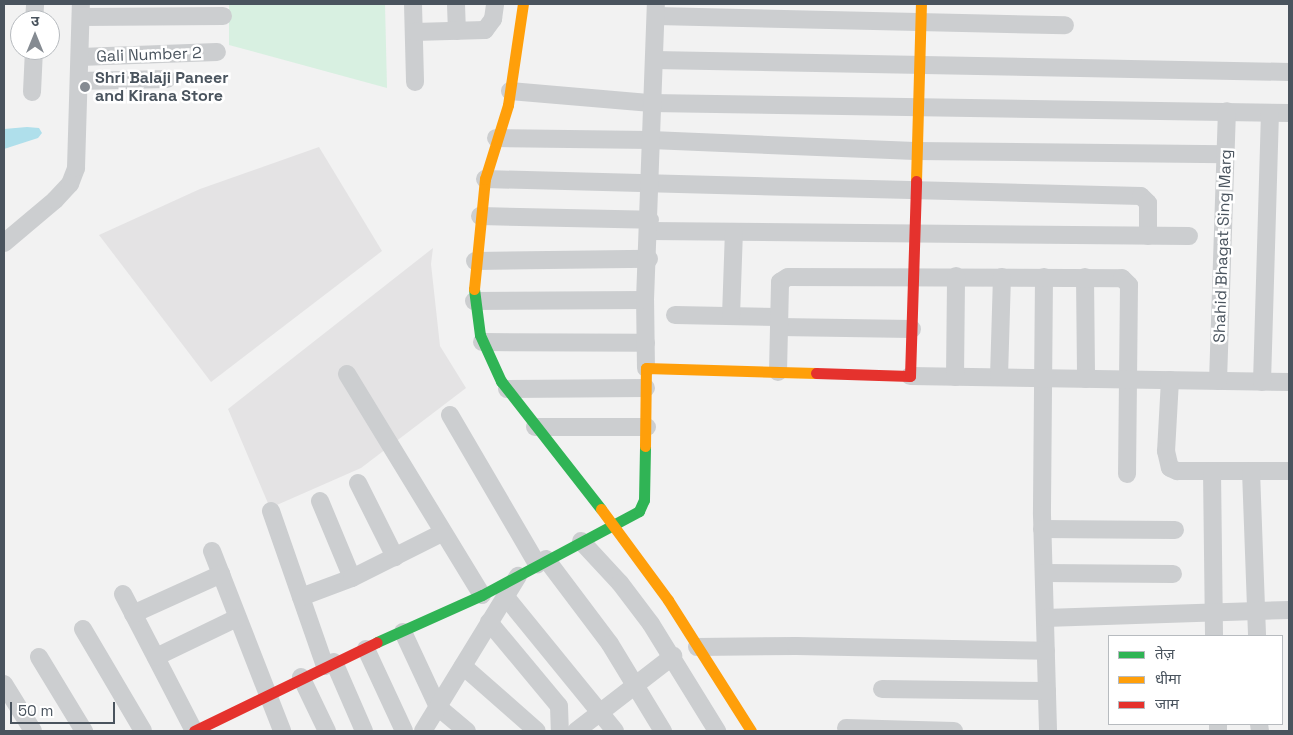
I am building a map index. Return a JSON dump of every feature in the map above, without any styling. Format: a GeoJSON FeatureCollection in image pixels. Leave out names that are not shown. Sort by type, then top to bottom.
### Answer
{"type":"FeatureCollection","features":[{"type":"Feature","properties":{"kind":"street"},"geometry":{"type":"LineString","coordinates":[[413,4],[415,82]]}},
{"type":"Feature","properties":{"kind":"street"},"geometry":{"type":"LineString","coordinates":[[456,4],[457,31]]}},
{"type":"Feature","properties":{"kind":"street"},"geometry":{"type":"LineString","coordinates":[[414,32],[485,30],[493,19],[495,4]]}},
{"type":"Feature","properties":{"kind":"street"},"geometry":{"type":"LineString","coordinates":[[523,4],[510,91],[485,179],[480,216],[475,261],[474,301],[482,342],[507,389],[697,647],[751,731]]}},
{"type":"Feature","properties":{"kind":"street"},"geometry":{"type":"LineString","coordinates":[[910,376],[916,109],[921,4]]}},
{"type":"Feature","properties":{"kind":"street"},"geometry":{"type":"LineString","coordinates":[[4,244],[70,184],[76,168],[81,10],[223,16]]}},
{"type":"Feature","properties":{"kind":"street"},"geometry":{"type":"LineString","coordinates":[[123,594],[194,731],[301,677],[482,595],[608,525],[630,517],[639,511],[644,500],[647,427],[645,300],[649,260],[651,103],[656,10],[920,24],[1065,25]]}},
{"type":"Feature","properties":{"kind":"street","name":"Gali Number 2"},"geometry":{"type":"LineString","coordinates":[[80,57],[217,52]]}},
{"type":"Feature","properties":{"kind":"street"},"geometry":{"type":"LineString","coordinates":[[32,92],[34,60]]}},
{"type":"Feature","properties":{"kind":"street"},"geometry":{"type":"LineString","coordinates":[[654,60],[1289,72]]}},
{"type":"Feature","properties":{"kind":"street"},"geometry":{"type":"LineString","coordinates":[[79,81],[167,79]]}},
{"type":"Feature","properties":{"kind":"street"},"geometry":{"type":"LineString","coordinates":[[510,91],[651,103],[916,109],[1289,113]]}},
{"type":"Feature","properties":{"kind":"street","name":"Shahid Bhagat Sing Marg"},"geometry":{"type":"LineString","coordinates":[[1218,381],[1227,111]]}},
{"type":"Feature","properties":{"kind":"street"},"geometry":{"type":"LineString","coordinates":[[1262,382],[1270,113]]}},
{"type":"Feature","properties":{"kind":"street"},"geometry":{"type":"LineString","coordinates":[[496,138],[651,140],[915,151],[1226,154]]}},
{"type":"Feature","properties":{"kind":"street"},"geometry":{"type":"LineString","coordinates":[[485,179],[650,186],[1141,196],[1148,203],[1148,236]]}},
{"type":"Feature","properties":{"kind":"street"},"geometry":{"type":"LineString","coordinates":[[480,216],[650,225],[734,232],[1188,236]]}},
{"type":"Feature","properties":{"kind":"street"},"geometry":{"type":"LineString","coordinates":[[732,316],[734,232]]}},
{"type":"Feature","properties":{"kind":"street"},"geometry":{"type":"LineString","coordinates":[[475,261],[649,260]]}},
{"type":"Feature","properties":{"kind":"street"},"geometry":{"type":"LineString","coordinates":[[955,377],[956,276]]}},
{"type":"Feature","properties":{"kind":"street"},"geometry":{"type":"LineString","coordinates":[[778,372],[780,282],[788,277],[956,276],[1122,278],[1129,285],[1127,474]]}},
{"type":"Feature","properties":{"kind":"street"},"geometry":{"type":"LineString","coordinates":[[999,377],[1002,277]]}},
{"type":"Feature","properties":{"kind":"street"},"geometry":{"type":"LineString","coordinates":[[1044,277],[1042,529],[1048,731]]}},
{"type":"Feature","properties":{"kind":"street"},"geometry":{"type":"LineString","coordinates":[[1085,277],[1086,380]]}},
{"type":"Feature","properties":{"kind":"street"},"geometry":{"type":"LineString","coordinates":[[474,301],[645,300]]}},
{"type":"Feature","properties":{"kind":"street"},"geometry":{"type":"LineString","coordinates":[[675,315],[732,316],[779,322],[912,329]]}},
{"type":"Feature","properties":{"kind":"street"},"geometry":{"type":"LineString","coordinates":[[482,342],[646,343]]}},
{"type":"Feature","properties":{"kind":"street"},"geometry":{"type":"LineString","coordinates":[[646,368],[1129,381],[1289,382]]}},
{"type":"Feature","properties":{"kind":"street"},"geometry":{"type":"LineString","coordinates":[[347,374],[442,533],[482,595]]}},
{"type":"Feature","properties":{"kind":"street"},"geometry":{"type":"LineString","coordinates":[[1170,380],[1166,462],[1170,468],[1178,471],[1289,471]]}},
{"type":"Feature","properties":{"kind":"street"},"geometry":{"type":"LineString","coordinates":[[507,389],[646,388]]}},
{"type":"Feature","properties":{"kind":"street"},"geometry":{"type":"LineString","coordinates":[[450,415],[541,562],[635,684],[663,731]]}},
{"type":"Feature","properties":{"kind":"street"},"geometry":{"type":"LineString","coordinates":[[535,427],[647,427]]}},
{"type":"Feature","properties":{"kind":"street"},"geometry":{"type":"LineString","coordinates":[[1212,471],[1214,635]]}},
{"type":"Feature","properties":{"kind":"street"},"geometry":{"type":"LineString","coordinates":[[1251,471],[1257,635]]}},
{"type":"Feature","properties":{"kind":"street"},"geometry":{"type":"LineString","coordinates":[[358,482],[395,557]]}},
{"type":"Feature","properties":{"kind":"street"},"geometry":{"type":"LineString","coordinates":[[320,501],[352,578]]}},
{"type":"Feature","properties":{"kind":"street"},"geometry":{"type":"LineString","coordinates":[[271,510],[301,597],[329,664],[364,731]]}},
{"type":"Feature","properties":{"kind":"street"},"geometry":{"type":"LineString","coordinates":[[1042,529],[1176,530]]}},
{"type":"Feature","properties":{"kind":"street"},"geometry":{"type":"LineString","coordinates":[[301,597],[352,578],[442,533]]}},
{"type":"Feature","properties":{"kind":"street"},"geometry":{"type":"LineString","coordinates":[[586,538],[673,656],[718,731]]}},
{"type":"Feature","properties":{"kind":"street"},"geometry":{"type":"LineString","coordinates":[[212,551],[266,695],[282,731]]}},
{"type":"Feature","properties":{"kind":"street"},"geometry":{"type":"LineString","coordinates":[[1044,573],[1173,574]]}},
{"type":"Feature","properties":{"kind":"street"},"geometry":{"type":"LineString","coordinates":[[133,614],[221,574]]}},
{"type":"Feature","properties":{"kind":"street"},"geometry":{"type":"LineString","coordinates":[[423,731],[519,575]]}},
{"type":"Feature","properties":{"kind":"street"},"geometry":{"type":"LineString","coordinates":[[505,596],[615,731]]}},
{"type":"Feature","properties":{"kind":"street"},"geometry":{"type":"LineString","coordinates":[[1045,618],[1213,614],[1289,610]]}},
{"type":"Feature","properties":{"kind":"street"},"geometry":{"type":"LineString","coordinates":[[156,657],[237,618]]}},
{"type":"Feature","properties":{"kind":"street"},"geometry":{"type":"LineString","coordinates":[[489,622],[559,706],[560,731]]}},
{"type":"Feature","properties":{"kind":"street"},"geometry":{"type":"LineString","coordinates":[[83,629],[143,731]]}},
{"type":"Feature","properties":{"kind":"street"},"geometry":{"type":"LineString","coordinates":[[403,632],[438,707],[466,731]]}},
{"type":"Feature","properties":{"kind":"street"},"geometry":{"type":"LineString","coordinates":[[697,647],[796,646],[1046,651]]}},
{"type":"Feature","properties":{"kind":"street"},"geometry":{"type":"LineString","coordinates":[[366,649],[404,731]]}},
{"type":"Feature","properties":{"kind":"street"},"geometry":{"type":"LineString","coordinates":[[576,731],[673,656]]}},
{"type":"Feature","properties":{"kind":"street"},"geometry":{"type":"LineString","coordinates":[[39,657],[84,731]]}},
{"type":"Feature","properties":{"kind":"street"},"geometry":{"type":"LineString","coordinates":[[463,666],[537,731]]}},
{"type":"Feature","properties":{"kind":"street"},"geometry":{"type":"LineString","coordinates":[[301,677],[327,731]]}},
{"type":"Feature","properties":{"kind":"street"},"geometry":{"type":"LineString","coordinates":[[4,684],[33,731]]}},
{"type":"Feature","properties":{"kind":"street"},"geometry":{"type":"LineString","coordinates":[[882,689],[1047,690]]}},
{"type":"Feature","properties":{"kind":"street"},"geometry":{"type":"LineString","coordinates":[[846,728],[954,731]]}},
{"type":"Feature","properties":{"kind":"shaded area"},"geometry":{"type":"Polygon","coordinates":[[[319,147],[382,251],[211,382],[99,235],[200,189],[319,147]]]}},
{"type":"Feature","properties":{"kind":"shaded area"},"geometry":{"type":"Polygon","coordinates":[[[433,248],[431,264],[440,346],[466,388],[361,468],[270,508],[228,409],[433,248]]]}},
{"type":"Feature","properties":{"kind":"green space"},"geometry":{"type":"Polygon","coordinates":[[[229,4],[385,4],[387,88],[229,45],[229,4]]]}},
{"type":"Feature","properties":{"kind":"water"},"geometry":{"type":"Polygon","coordinates":[[[39,128],[42,133],[38,138],[4,149],[4,129],[39,128]]]}},
{"type":"Feature","properties":{"kind":"traffic: fast"},"geometry":{"type":"LineString","coordinates":[[474,289],[480,335],[501,381],[601,509]]}},
{"type":"Feature","properties":{"kind":"traffic: fast"},"geometry":{"type":"LineString","coordinates":[[377,642],[482,595],[639,511],[644,500],[645,446]]}},
{"type":"Feature","properties":{"kind":"traffic: slow"},"geometry":{"type":"LineString","coordinates":[[474,289],[485,179],[508,105],[523,4]]}},
{"type":"Feature","properties":{"kind":"traffic: slow"},"geometry":{"type":"LineString","coordinates":[[916,181],[921,4]]}},
{"type":"Feature","properties":{"kind":"traffic: slow"},"geometry":{"type":"LineString","coordinates":[[645,446],[646,368],[816,373]]}},
{"type":"Feature","properties":{"kind":"traffic: slow"},"geometry":{"type":"LineString","coordinates":[[601,509],[668,600],[751,731]]}},
{"type":"Feature","properties":{"kind":"traffic: jam"},"geometry":{"type":"LineString","coordinates":[[816,373],[910,376],[916,181]]}},
{"type":"Feature","properties":{"kind":"traffic: jam"},"geometry":{"type":"LineString","coordinates":[[194,731],[377,642]]}},
{"type":"Feature","properties":{"kind":"place","name":"Shri Balaji Paneer and Kirana Store"},"geometry":{"type":"Point","coordinates":[85,87]}}]}
